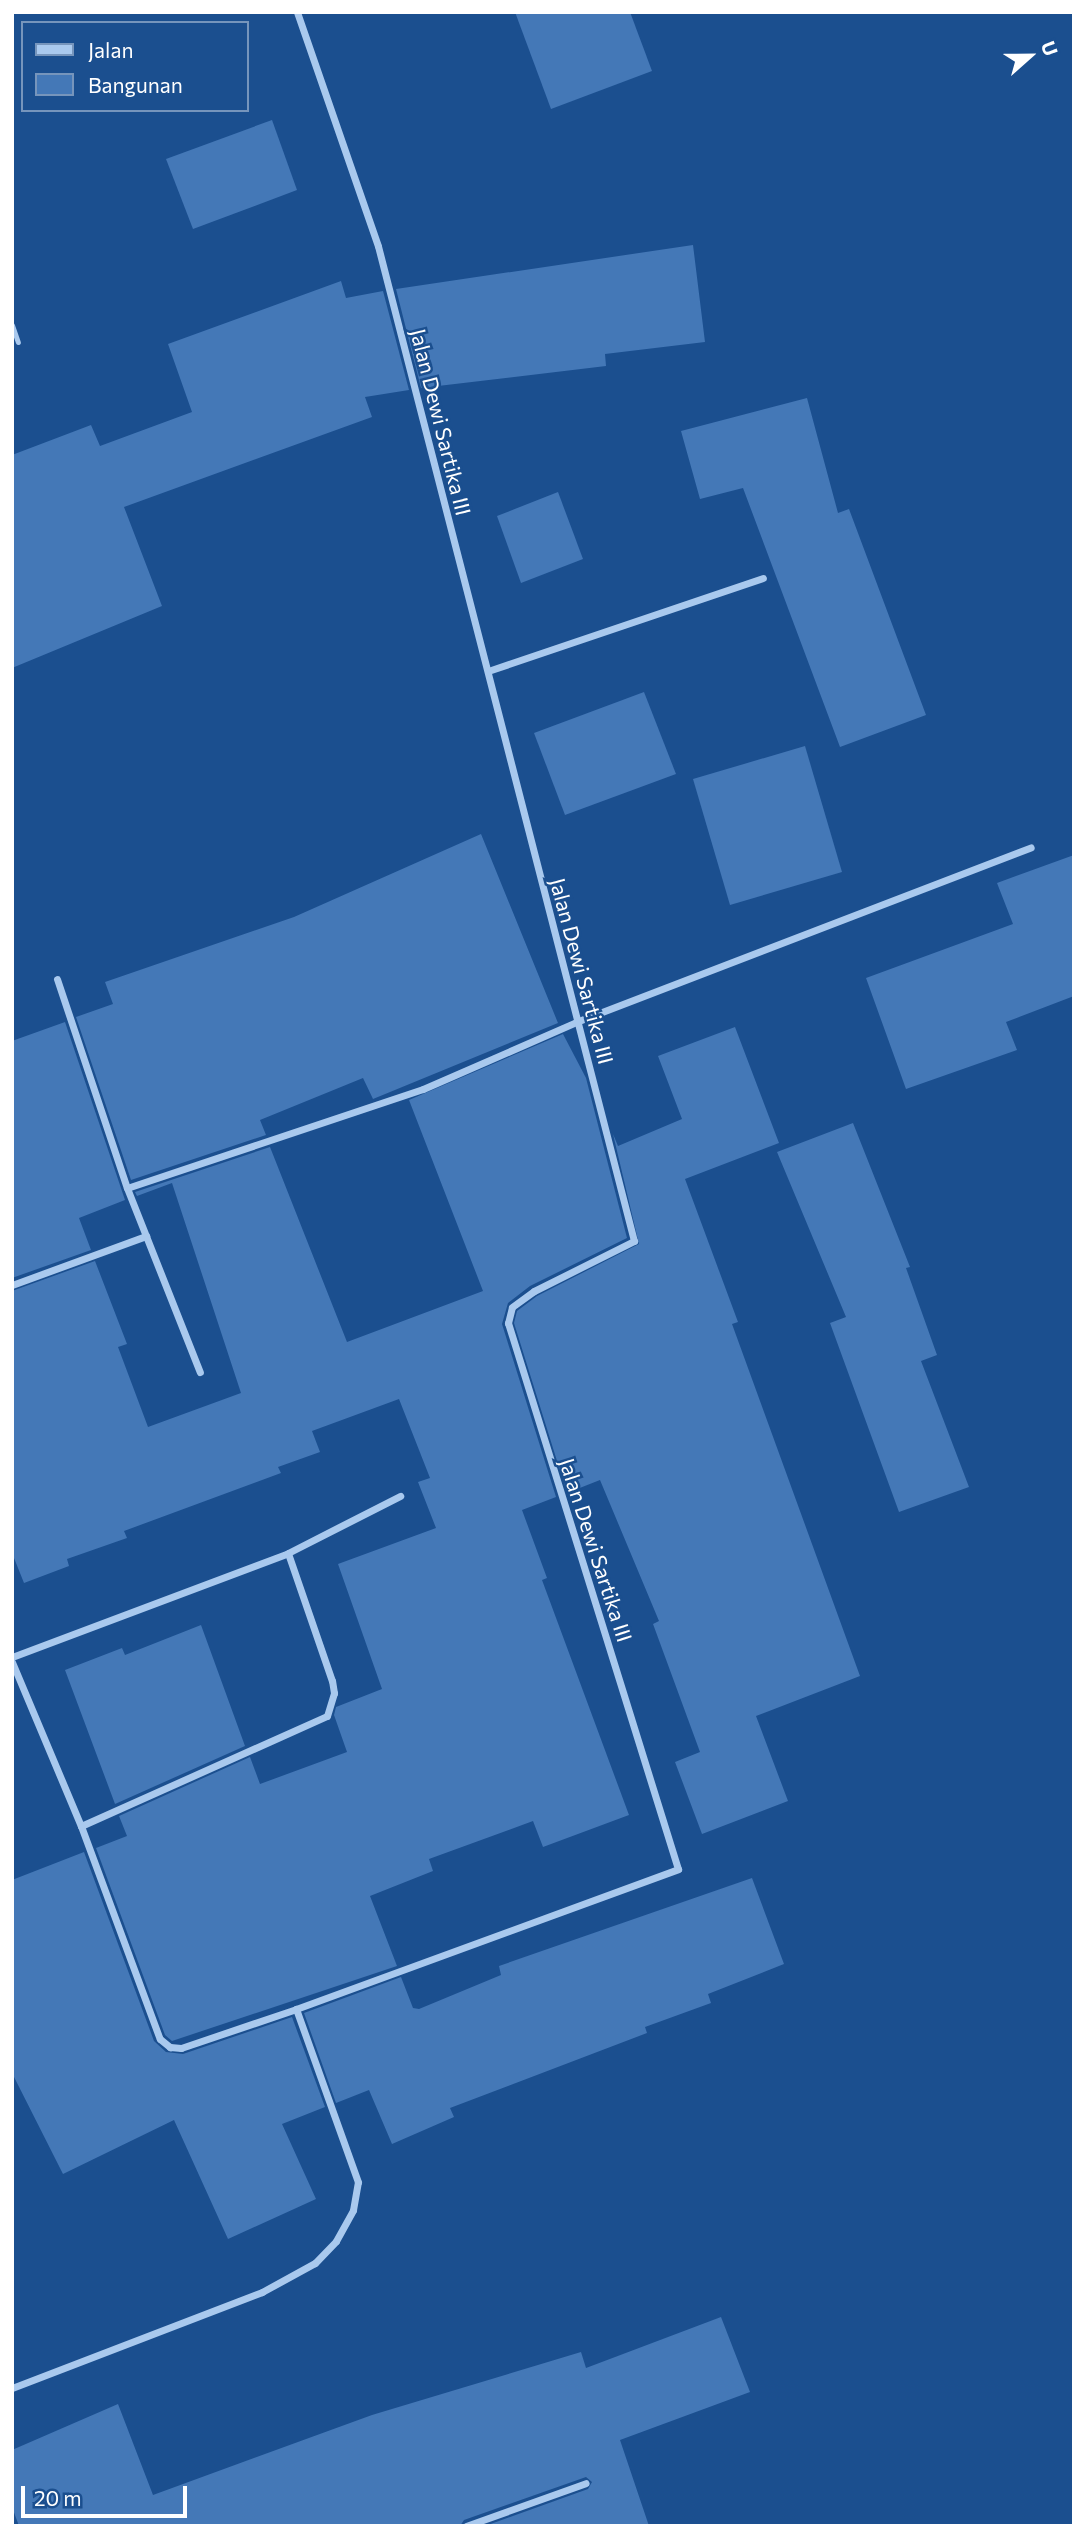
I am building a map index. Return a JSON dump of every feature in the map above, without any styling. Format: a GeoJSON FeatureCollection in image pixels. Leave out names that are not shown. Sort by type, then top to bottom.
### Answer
{"type":"FeatureCollection","features":[{"type":"Feature","properties":{"kind":"street","name":"Jalan Dewi Sartika III"},"geometry":{"type":"LineString","coordinates":[[296,2010],[678,1869],[508,1322],[512,1307],[534,1291],[634,1241],[576,1022],[491,670],[378,246],[297,12]]}},
{"type":"Feature","properties":{"kind":"street"},"geometry":{"type":"LineString","coordinates":[[491,670],[762,578]]}},
{"type":"Feature","properties":{"kind":"street"},"geometry":{"type":"LineString","coordinates":[[127,1188],[423,1089],[576,1022],[1031,847]]}},
{"type":"Feature","properties":{"kind":"street"},"geometry":{"type":"LineString","coordinates":[[57,979],[127,1188],[200,1372]]}},
{"type":"Feature","properties":{"kind":"street"},"geometry":{"type":"LineString","coordinates":[[12,1284],[146,1236]]}},
{"type":"Feature","properties":{"kind":"street"},"geometry":{"type":"LineString","coordinates":[[12,2388],[262,2292],[315,2263],[337,2241],[353,2210],[358,2182],[296,2010],[181,2048],[170,2047],[160,2039],[81,1826],[12,1659],[288,1553],[400,1496]]}},
{"type":"Feature","properties":{"kind":"street"},"geometry":{"type":"LineString","coordinates":[[81,1826],[327,1716],[334,1693],[332,1681],[288,1553]]}},
{"type":"Feature","properties":{"kind":"street"},"geometry":{"type":"LineString","coordinates":[[466,2526],[586,2483]]}},
{"type":"Feature","properties":{"kind":"lane"},"geometry":{"type":"LineString","coordinates":[[12,325],[18,342]]}},
{"type":"Feature","properties":{"kind":"building"},"geometry":{"type":"Polygon","coordinates":[[[515,12],[630,12],[652,71],[551,109],[515,12]]]}},
{"type":"Feature","properties":{"kind":"building"},"geometry":{"type":"Polygon","coordinates":[[[272,120],[297,190],[193,229],[166,159],[272,120]]]}},
{"type":"Feature","properties":{"kind":"building"},"geometry":{"type":"Polygon","coordinates":[[[693,245],[705,342],[605,354],[606,366],[421,388],[396,289],[693,245]]]}},
{"type":"Feature","properties":{"kind":"building"},"geometry":{"type":"Polygon","coordinates":[[[341,281],[346,298],[383,291],[409,390],[365,397],[372,417],[124,507],[162,606],[12,668],[12,455],[91,425],[100,446],[192,412],[168,344],[341,281]]]}},
{"type":"Feature","properties":{"kind":"building"},"geometry":{"type":"Polygon","coordinates":[[[807,398],[838,513],[849,509],[926,715],[840,747],[743,488],[700,499],[681,431],[807,398]]]}},
{"type":"Feature","properties":{"kind":"building"},"geometry":{"type":"Polygon","coordinates":[[[558,492],[583,559],[521,583],[497,516],[558,492]]]}},
{"type":"Feature","properties":{"kind":"building"},"geometry":{"type":"Polygon","coordinates":[[[644,692],[676,774],[565,815],[534,733],[644,692]]]}},
{"type":"Feature","properties":{"kind":"building"},"geometry":{"type":"Polygon","coordinates":[[[805,746],[842,872],[730,905],[693,779],[805,746]]]}},
{"type":"Feature","properties":{"kind":"building"},"geometry":{"type":"Polygon","coordinates":[[[481,834],[558,1023],[373,1099],[363,1078],[260,1120],[266,1135],[131,1180],[76,1017],[113,1004],[105,982],[294,917],[481,834]]]}},
{"type":"Feature","properties":{"kind":"building"},"geometry":{"type":"Polygon","coordinates":[[[1074,855],[1074,996],[1006,1022],[1017,1050],[906,1089],[866,978],[1013,924],[997,883],[1074,855]]]}},
{"type":"Feature","properties":{"kind":"building"},"geometry":{"type":"Polygon","coordinates":[[[65,1022],[125,1200],[79,1218],[91,1250],[12,1278],[12,1041],[65,1022]]]}},
{"type":"Feature","properties":{"kind":"building"},"geometry":{"type":"Polygon","coordinates":[[[735,1027],[779,1143],[685,1179],[738,1322],[732,1324],[860,1676],[756,1716],[788,1801],[702,1834],[675,1762],[700,1752],[653,1624],[659,1621],[600,1480],[567,1493],[514,1323],[517,1311],[537,1296],[639,1244],[613,1134],[618,1146],[682,1119],[658,1056],[735,1027]]]}},
{"type":"Feature","properties":{"kind":"building"},"geometry":{"type":"Polygon","coordinates":[[[563,1034],[586,1078],[627,1238],[530,1286],[508,1303],[502,1324],[556,1497],[522,1510],[547,1578],[542,1580],[629,1815],[543,1847],[533,1821],[429,1859],[433,1871],[370,1896],[397,1966],[172,2041],[165,2035],[96,1848],[127,1836],[119,1816],[250,1757],[260,1784],[347,1752],[334,1715],[336,1707],[382,1689],[338,1564],[436,1528],[418,1482],[430,1478],[399,1399],[312,1431],[320,1452],[278,1467],[281,1473],[124,1531],[127,1538],[67,1559],[69,1566],[24,1583],[12,1553],[12,1291],[95,1261],[127,1344],[118,1347],[148,1427],[241,1393],[172,1183],[137,1196],[135,1192],[270,1147],[347,1342],[483,1291],[409,1100],[563,1034]]]}},
{"type":"Feature","properties":{"kind":"building"},"geometry":{"type":"Polygon","coordinates":[[[853,1123],[910,1267],[906,1268],[937,1355],[921,1361],[969,1487],[899,1512],[830,1323],[846,1317],[777,1152],[853,1123]]]}},
{"type":"Feature","properties":{"kind":"building"},"geometry":{"type":"Polygon","coordinates":[[[201,1625],[245,1746],[115,1804],[65,1670],[122,1648],[125,1655],[201,1625]]]}},
{"type":"Feature","properties":{"kind":"building"},"geometry":{"type":"Polygon","coordinates":[[[84,1852],[154,2041],[166,2052],[183,2054],[292,2017],[325,2107],[282,2124],[316,2199],[228,2239],[174,2120],[63,2174],[12,2073],[12,1880],[84,1852]]]}},
{"type":"Feature","properties":{"kind":"building"},"geometry":{"type":"Polygon","coordinates":[[[752,1878],[784,1964],[708,1994],[711,2003],[645,2027],[647,2033],[450,2108],[454,2117],[392,2144],[369,2090],[336,2103],[304,2013],[401,1977],[413,2008],[419,2009],[501,1975],[499,1966],[752,1878]]]}},
{"type":"Feature","properties":{"kind":"building"},"geometry":{"type":"Polygon","coordinates":[[[721,2317],[750,2392],[620,2440],[649,2526],[485,2526],[588,2489],[592,2482],[586,2477],[464,2520],[460,2526],[19,2526],[12,2507],[12,2450],[118,2404],[153,2495],[372,2415],[581,2352],[586,2368],[721,2317]]]}}]}
